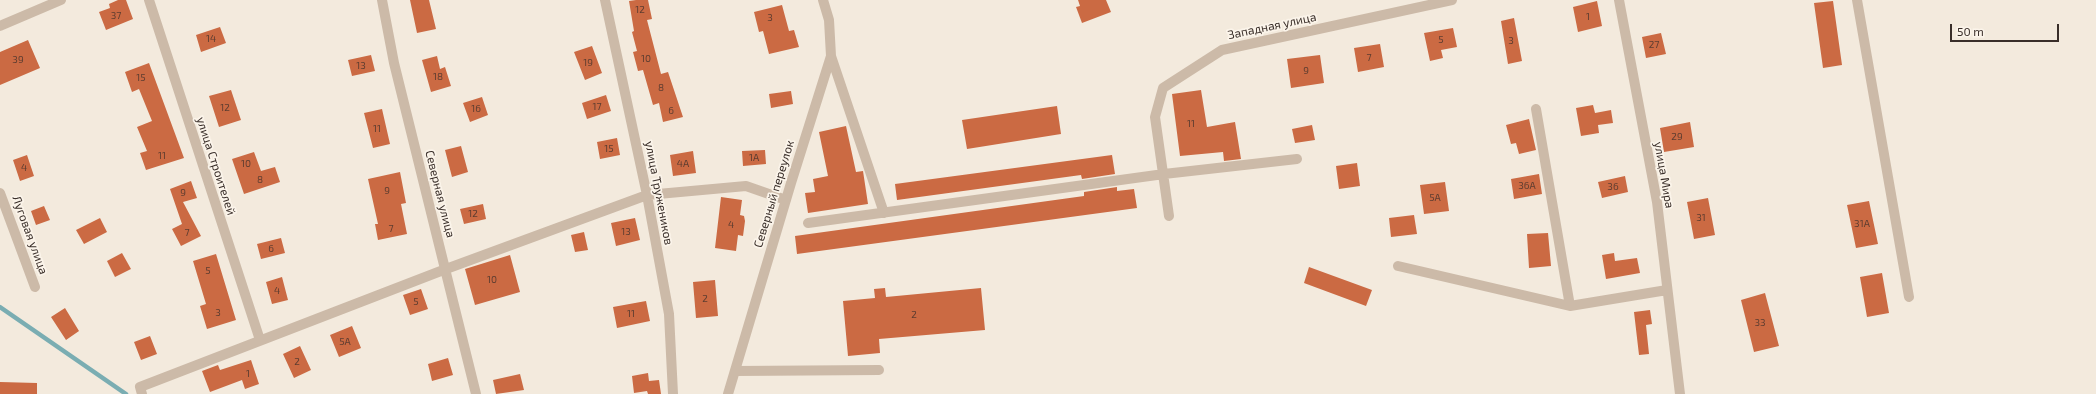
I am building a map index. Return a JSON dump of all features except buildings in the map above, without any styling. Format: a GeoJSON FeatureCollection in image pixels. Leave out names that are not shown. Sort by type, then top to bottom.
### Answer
{"type":"FeatureCollection","features":[{"type":"Feature","properties":{"kind":"street"},"geometry":{"type":"LineString","coordinates":[[0,26],[61,0]]}},
{"type":"Feature","properties":{"kind":"street","name":"улица Строителей"},"geometry":{"type":"LineString","coordinates":[[149,0],[260,340]]}},
{"type":"Feature","properties":{"kind":"street","name":"Северная улица"},"geometry":{"type":"LineString","coordinates":[[382,0],[394,63],[476,394]]}},
{"type":"Feature","properties":{"kind":"street","name":"улица Тружеников"},"geometry":{"type":"LineString","coordinates":[[605,0],[647,195],[669,314],[673,394]]}},
{"type":"Feature","properties":{"kind":"street","name":"Северный переулок"},"geometry":{"type":"LineString","coordinates":[[728,394],[831,56],[829,20],[823,0]]}},
{"type":"Feature","properties":{"kind":"street","name":"Западная улица"},"geometry":{"type":"LineString","coordinates":[[1169,216],[1155,117],[1163,88],[1222,50],[1452,0]]}},
{"type":"Feature","properties":{"kind":"street","name":"улица Мира"},"geometry":{"type":"LineString","coordinates":[[1620,0],[1657,202],[1666,290],[1680,394]]}},
{"type":"Feature","properties":{"kind":"street"},"geometry":{"type":"LineString","coordinates":[[1857,0],[1909,297]]}},
{"type":"Feature","properties":{"kind":"street"},"geometry":{"type":"LineString","coordinates":[[831,56],[884,213]]}},
{"type":"Feature","properties":{"kind":"street"},"geometry":{"type":"LineString","coordinates":[[1536,109],[1570,306]]}},
{"type":"Feature","properties":{"kind":"street"},"geometry":{"type":"LineString","coordinates":[[808,223],[1164,174],[1297,159]]}},
{"type":"Feature","properties":{"kind":"street"},"geometry":{"type":"LineString","coordinates":[[141,391],[260,340],[446,269],[647,195],[746,186],[786,200]]}},
{"type":"Feature","properties":{"kind":"street","name":"Луговая улица"},"geometry":{"type":"LineString","coordinates":[[0,193],[35,287]]}},
{"type":"Feature","properties":{"kind":"street"},"geometry":{"type":"LineString","coordinates":[[1398,266],[1570,306],[1666,290]]}},
{"type":"Feature","properties":{"kind":"street"},"geometry":{"type":"LineString","coordinates":[[735,371],[879,370]]}},
{"type":"Feature","properties":{"kind":"waterway"},"geometry":{"type":"LineString","coordinates":[[0,307],[126,394]]}}]}
